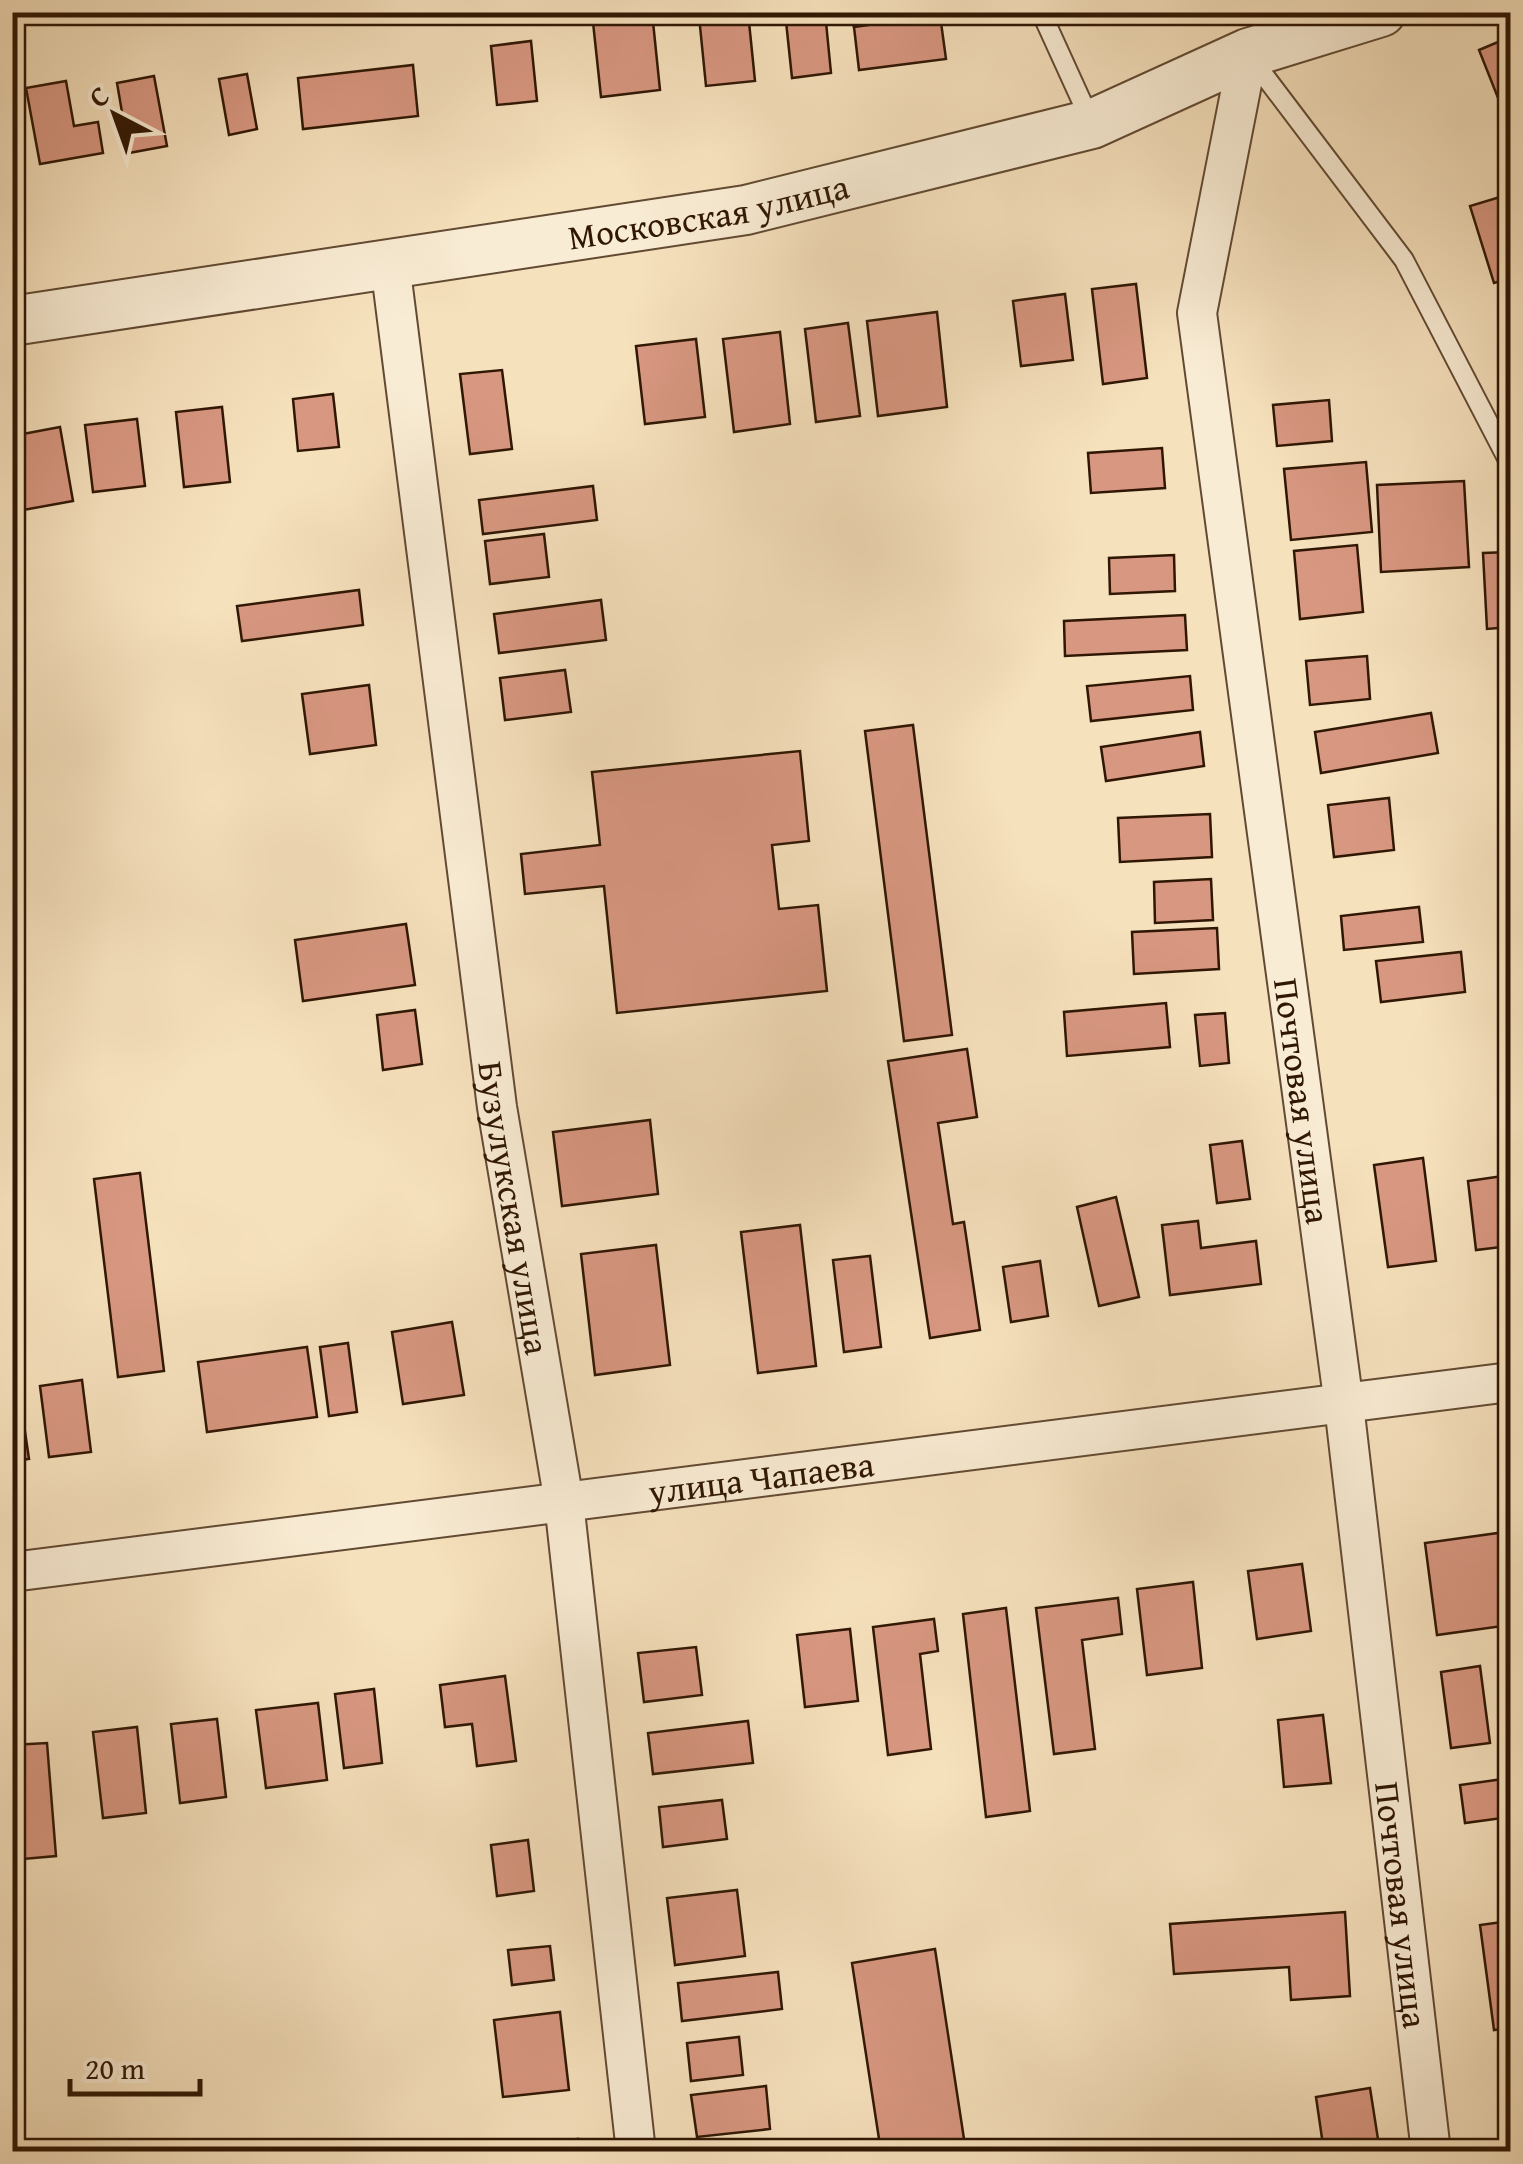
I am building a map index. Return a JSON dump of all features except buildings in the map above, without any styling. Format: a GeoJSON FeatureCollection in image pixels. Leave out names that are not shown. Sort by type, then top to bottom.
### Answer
{"type":"FeatureCollection","features":[{"type":"Feature","properties":{"kind":"street","name":"Московская улица"},"geometry":{"type":"LineString","coordinates":[[12,322],[746,210],[1092,124],[1248,53],[1381,12]]}},
{"type":"Feature","properties":{"kind":"street","name":"Почтовая улица"},"geometry":{"type":"LineString","coordinates":[[1248,53],[1196,313],[1344,1404],[1431,2152]]}},
{"type":"Feature","properties":{"kind":"street","name":"Бузулукская улица"},"geometry":{"type":"LineString","coordinates":[[390,264],[498,1107],[564,1502],[636,2152]]}},
{"type":"Feature","properties":{"kind":"street","name":"улица Чапаева"},"geometry":{"type":"LineString","coordinates":[[12,1572],[1510,1382]]}},
{"type":"Feature","properties":{"kind":"lane"},"geometry":{"type":"LineString","coordinates":[[1042,12],[1092,124]]}},
{"type":"Feature","properties":{"kind":"lane"},"geometry":{"type":"LineString","coordinates":[[1248,53],[1404,260],[1510,464]]}}]}
